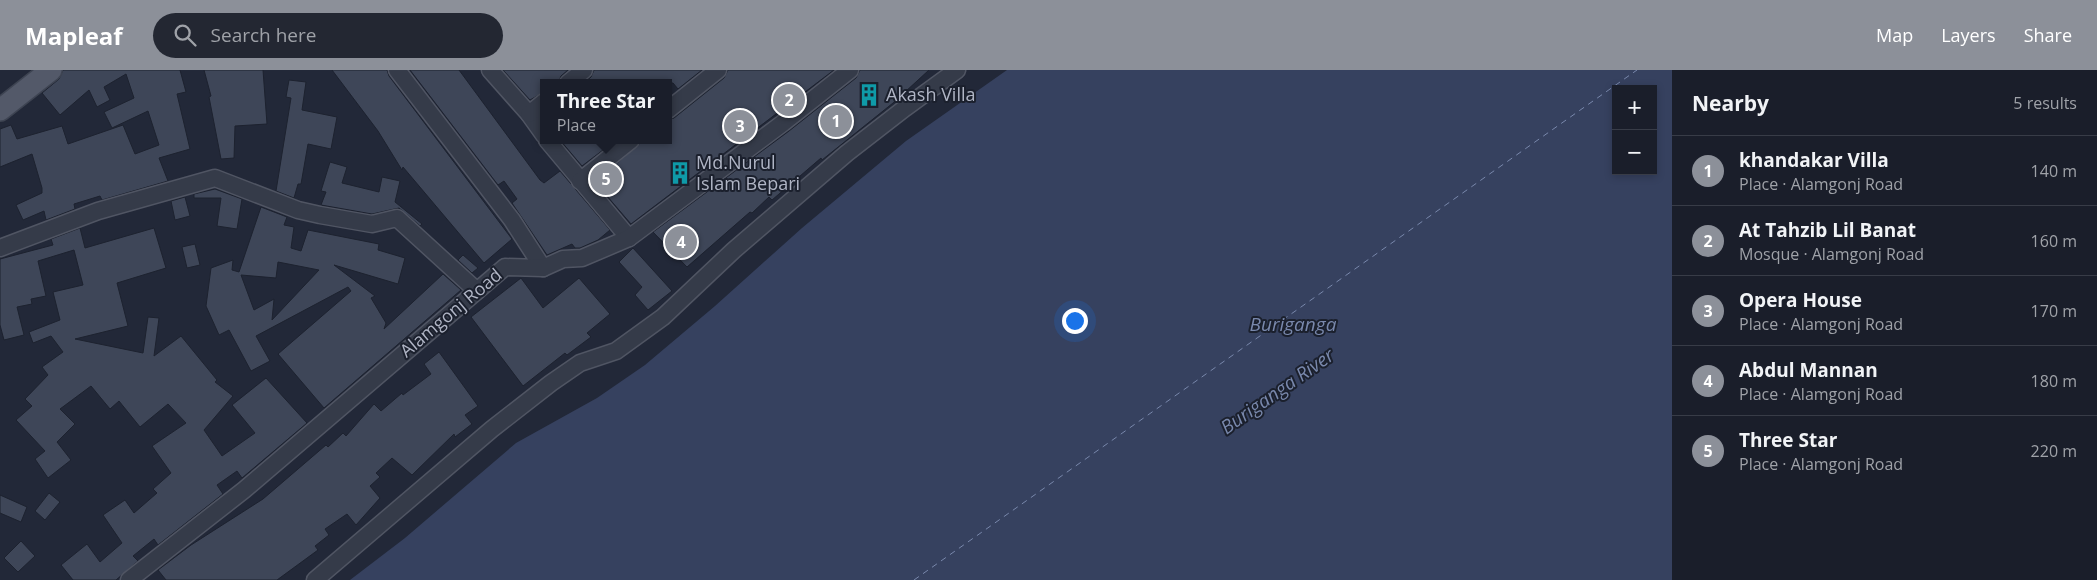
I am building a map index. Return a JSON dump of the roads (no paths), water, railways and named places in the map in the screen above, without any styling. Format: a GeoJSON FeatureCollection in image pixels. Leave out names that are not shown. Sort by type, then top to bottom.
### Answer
{"type":"FeatureCollection","features":[{"type":"Feature","properties":{"kind":"main road"},"geometry":{"type":"LineString","coordinates":[[0,110],[44,73]]}},
{"type":"Feature","properties":{"kind":"street"},"geometry":{"type":"LineString","coordinates":[[397,70],[512,220],[543,268]]}},
{"type":"Feature","properties":{"kind":"street"},"geometry":{"type":"LineString","coordinates":[[490,70],[529,114],[540,129]]}},
{"type":"Feature","properties":{"kind":"street"},"geometry":{"type":"LineString","coordinates":[[573,79],[584,70]]}},
{"type":"Feature","properties":{"kind":"street"},"geometry":{"type":"LineString","coordinates":[[672,107],[718,70]]}},
{"type":"Feature","properties":{"kind":"street","name":"Alamgonj Road"},"geometry":{"type":"LineString","coordinates":[[129,580],[244,490],[505,267],[543,268],[563,259],[582,258],[629,238],[783,123],[848,70]]}},
{"type":"Feature","properties":{"kind":"street"},"geometry":{"type":"LineString","coordinates":[[315,580],[398,512],[492,429],[551,383],[580,363],[616,351],[663,316],[734,250],[847,153],[949,72]]}},
{"type":"Feature","properties":{"kind":"street"},"geometry":{"type":"LineString","coordinates":[[529,114],[540,105]]}},
{"type":"Feature","properties":{"kind":"street"},"geometry":{"type":"LineString","coordinates":[[550,144],[629,238]]}},
{"type":"Feature","properties":{"kind":"street"},"geometry":{"type":"LineString","coordinates":[[580,181],[626,144]]}},
{"type":"Feature","properties":{"kind":"street"},"geometry":{"type":"LineString","coordinates":[[0,248],[98,211],[215,178],[298,210],[320,215],[372,224],[396,218],[477,291]]}},
{"type":"Feature","properties":{"kind":"water","name":"Buriganga"},"geometry":{"type":"Polygon","coordinates":[[[1007,70],[1672,70],[1672,580],[350,580],[405,538],[516,443],[597,398],[645,365],[715,306],[802,228],[906,141],[1007,70]]]}},
{"type":"Feature","properties":{"kind":"place","name":"Akash Villa"},"geometry":{"type":"Point","coordinates":[869,95]}},
{"type":"Feature","properties":{"kind":"place","name":"At Tahzib Lil Banat"},"geometry":{"type":"Point","coordinates":[789,100]}},
{"type":"Feature","properties":{"kind":"place","name":"khandakar Villa"},"geometry":{"type":"Point","coordinates":[836,121]}},
{"type":"Feature","properties":{"kind":"place","name":"Opera House"},"geometry":{"type":"Point","coordinates":[740,126]}},
{"type":"Feature","properties":{"kind":"place","name":"Md.Nurul Islam Bepari"},"geometry":{"type":"Point","coordinates":[680,173]}},
{"type":"Feature","properties":{"kind":"place","name":"Three Star"},"geometry":{"type":"Point","coordinates":[606,179]}},
{"type":"Feature","properties":{"kind":"place","name":"Abdul Mannan"},"geometry":{"type":"Point","coordinates":[681,242]}},
{"type":"Feature","properties":{"kind":"water label","name":"Buriganga River"},"geometry":{"type":"Point","coordinates":[1277,391]}}]}
